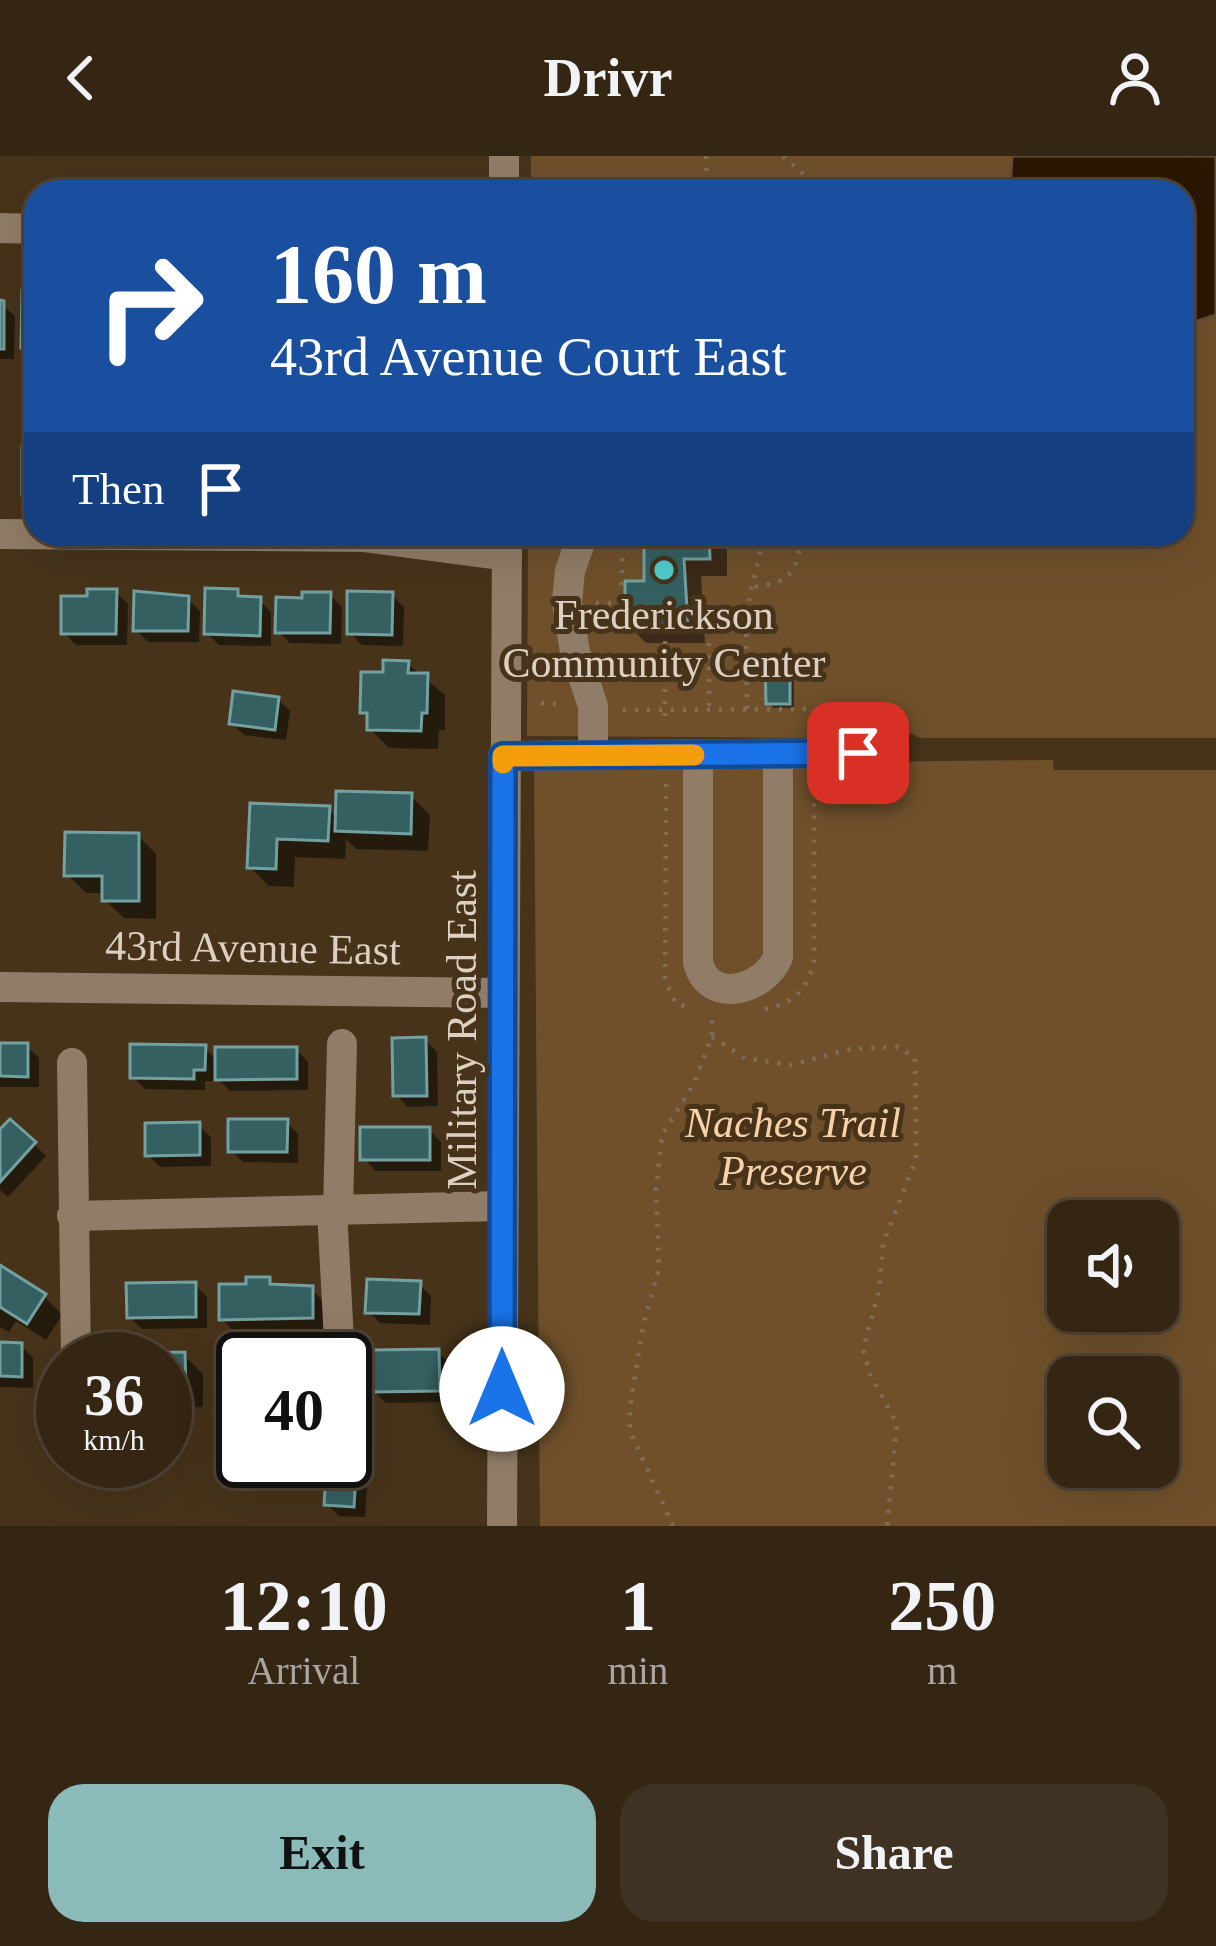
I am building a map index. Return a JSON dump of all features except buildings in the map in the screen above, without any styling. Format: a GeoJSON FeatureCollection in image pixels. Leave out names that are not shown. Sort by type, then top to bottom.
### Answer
{"type":"FeatureCollection","features":[{"type":"Feature","properties":{"kind":"street","name":"Military Road East"},"geometry":{"type":"LineString","coordinates":[[502,1526],[507,546]]}},
{"type":"Feature","properties":{"kind":"street"},"geometry":{"type":"LineString","coordinates":[[579,546],[567,602],[572,638],[593,706],[593,754]]}},
{"type":"Feature","properties":{"kind":"street"},"geometry":{"type":"LineString","coordinates":[[503,756],[858,753]]}},
{"type":"Feature","properties":{"kind":"street"},"geometry":{"type":"LineString","coordinates":[[698,755],[698,962],[709,983],[724,990],[755,984],[773,969],[778,957],[778,754]]}},
{"type":"Feature","properties":{"kind":"street","name":"43rd Avenue East"},"geometry":{"type":"LineString","coordinates":[[0,987],[504,993]]}},
{"type":"Feature","properties":{"kind":"street"},"geometry":{"type":"LineString","coordinates":[[339,1332],[335,1210],[342,1044]]}},
{"type":"Feature","properties":{"kind":"street"},"geometry":{"type":"LineString","coordinates":[[72,1064],[75,1332]]}},
{"type":"Feature","properties":{"kind":"street"},"geometry":{"type":"LineString","coordinates":[[72,1216],[502,1206]]}},
{"type":"Feature","properties":{"kind":"path"},"geometry":{"type":"LineString","coordinates":[[783,156],[810,180]]}},
{"type":"Feature","properties":{"kind":"path"},"geometry":{"type":"LineString","coordinates":[[622,546],[620,629],[746,629]]}},
{"type":"Feature","properties":{"kind":"path"},"geometry":{"type":"LineString","coordinates":[[747,710],[746,629],[762,546]]}},
{"type":"Feature","properties":{"kind":"path"},"geometry":{"type":"LineString","coordinates":[[755,587],[787,577],[797,565],[801,546]]}},
{"type":"Feature","properties":{"kind":"path"},"geometry":{"type":"LineString","coordinates":[[583,602],[620,603]]}},
{"type":"Feature","properties":{"kind":"path"},"geometry":{"type":"LineString","coordinates":[[665,629],[665,725]]}},
{"type":"Feature","properties":{"kind":"path"},"geometry":{"type":"LineString","coordinates":[[709,629],[709,710]]}},
{"type":"Feature","properties":{"kind":"path"},"geometry":{"type":"LineString","coordinates":[[609,710],[822,709]]}},
{"type":"Feature","properties":{"kind":"path"},"geometry":{"type":"LineString","coordinates":[[666,766],[665,980],[676,1004],[712,1009],[712,1037],[694,1085],[662,1136],[656,1190],[658,1268],[630,1408],[630,1431],[674,1526]]}},
{"type":"Feature","properties":{"kind":"path"},"geometry":{"type":"LineString","coordinates":[[749,1009],[771,1009],[788,1002],[811,976],[814,766]]}},
{"type":"Feature","properties":{"kind":"path"},"geometry":{"type":"LineString","coordinates":[[712,1037],[745,1058],[791,1065],[850,1049],[898,1047],[915,1058],[916,1159],[883,1244],[879,1292],[863,1349],[870,1374],[897,1424],[887,1526]]}},
{"type":"Feature","properties":{"kind":"green space"},"geometry":{"type":"Polygon","coordinates":[[[531,156],[1216,156],[1216,738],[921,738],[857,712],[856,738],[527,736],[528,546],[1194,546],[1194,180],[531,180],[531,156]]]}},
{"type":"Feature","properties":{"kind":"green space","name":"Naches Trail Preserve"},"geometry":{"type":"Polygon","coordinates":[[[1053,760],[1054,770],[1216,770],[1216,1526],[540,1526],[534,765],[1053,760]]]}},
{"type":"Feature","properties":{"kind":"shaded area"},"geometry":{"type":"Polygon","coordinates":[[[1012,156],[1216,156],[1216,315],[1194,322],[1194,180],[1011,180],[1012,156]]]}},
{"type":"Feature","properties":{"kind":"slow traffic"},"geometry":{"type":"LineString","coordinates":[[503,763],[503,756],[694,755]]}},
{"type":"Feature","properties":{"kind":"place","name":"Frederickson Community Center"},"geometry":{"type":"Point","coordinates":[664,570]}},
{"type":"Feature","properties":{"kind":"route"},"geometry":{"type":"LineString","coordinates":[[502,1389],[503,756],[858,753]]}}]}
